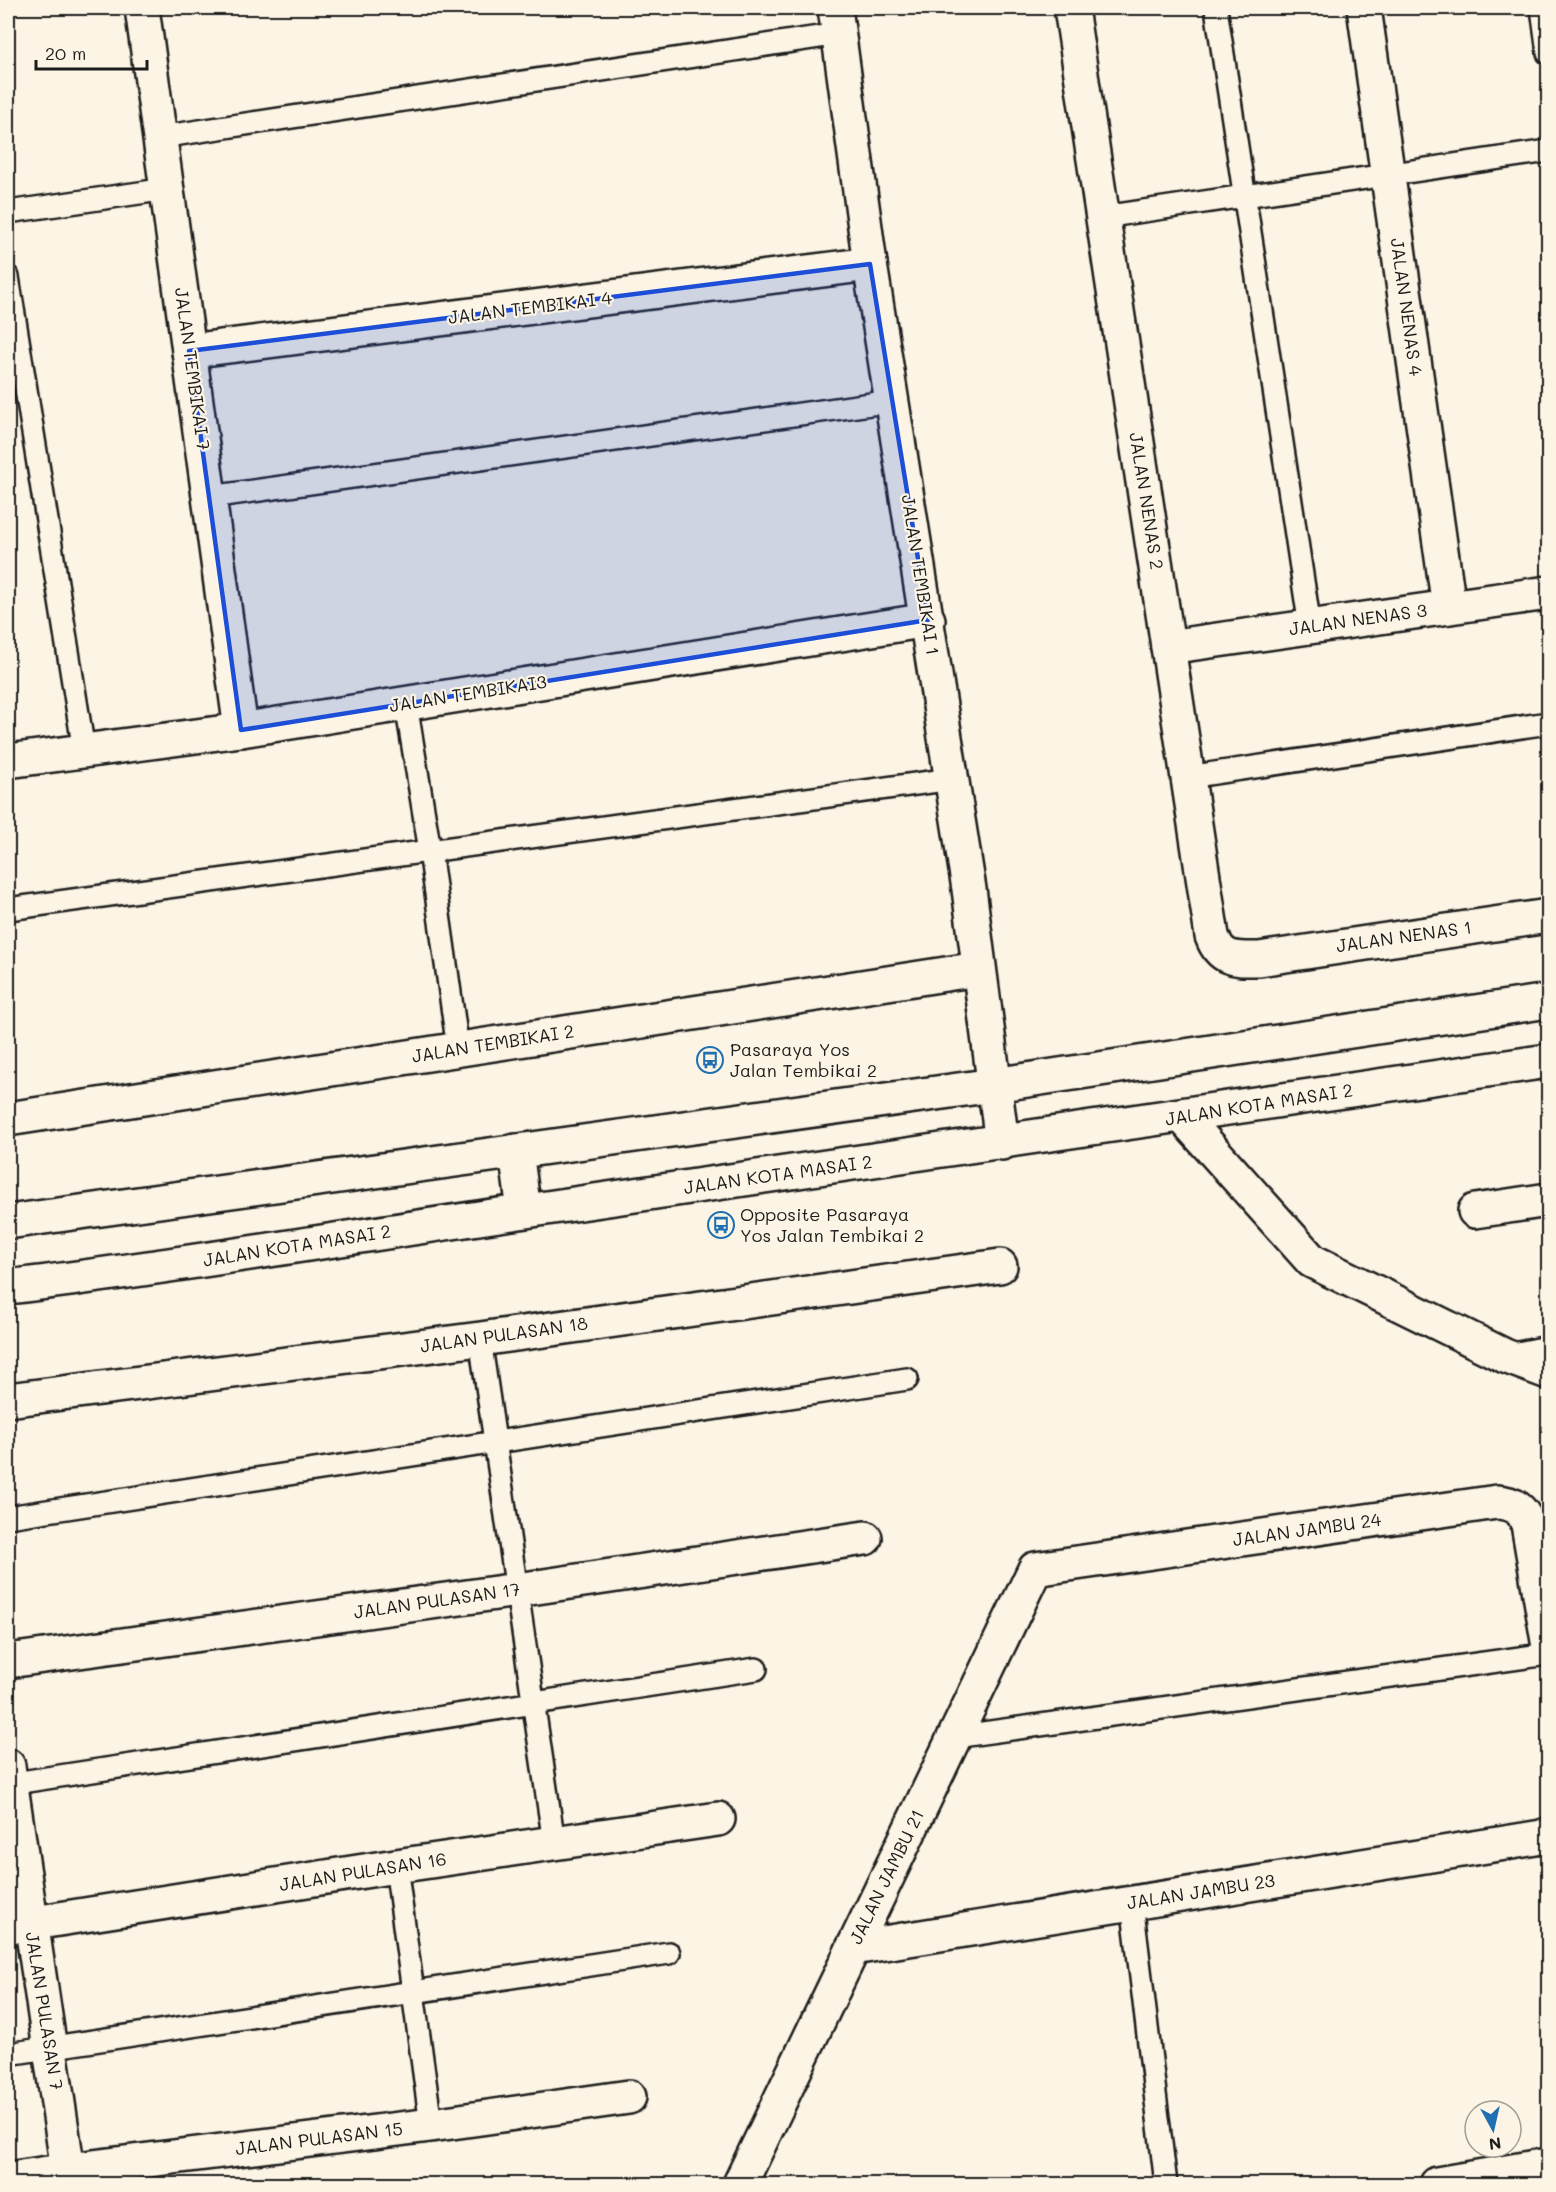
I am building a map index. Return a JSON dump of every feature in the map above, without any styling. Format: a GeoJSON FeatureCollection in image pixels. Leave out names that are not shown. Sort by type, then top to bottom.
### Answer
{"type":"FeatureCollection","features":[{"type":"Feature","properties":{"kind":"street","name":"JALAN TEMBIKAI 7"},"geometry":{"type":"LineString","coordinates":[[142,8],[242,730]]}},
{"type":"Feature","properties":{"kind":"street","name":"JALAN NENAS 2"},"geometry":{"type":"LineString","coordinates":[[1071,8],[1212,936],[1216,946],[1223,954],[1233,958],[1259,958]]}},
{"type":"Feature","properties":{"kind":"street","name":"JALAN NENAS 4"},"geometry":{"type":"LineString","coordinates":[[1364,8],[1449,607]]}},
{"type":"Feature","properties":{"kind":"street","name":"JALAN TEMBIKAI 1"},"geometry":{"type":"LineString","coordinates":[[837,21],[870,264],[969,889],[1002,1143]]}},
{"type":"Feature","properties":{"kind":"street","name":"JALAN TEMBIKAI 4"},"geometry":{"type":"LineString","coordinates":[[189,351],[870,264]]}},
{"type":"Feature","properties":{"kind":"street","name":"JALAN NENAS 3"},"geometry":{"type":"LineString","coordinates":[[1168,647],[1548,593]]}},
{"type":"Feature","properties":{"kind":"street","name":"JALAN TEMBIKAI3"},"geometry":{"type":"LineString","coordinates":[[8,761],[242,730],[928,620]]}},
{"type":"Feature","properties":{"kind":"street","name":"JALAN NENAS 1"},"geometry":{"type":"LineString","coordinates":[[1259,958],[1548,916]]}},
{"type":"Feature","properties":{"kind":"street","name":"JALAN TEMBIKAI 2"},"geometry":{"type":"LineString","coordinates":[[8,1119],[978,969]]}},
{"type":"Feature","properties":{"kind":"street"},"geometry":{"type":"LineString","coordinates":[[8,1222],[993,1085],[1548,1001]]}},
{"type":"Feature","properties":{"kind":"street","name":"JALAN KOTA MASAI 2"},"geometry":{"type":"LineString","coordinates":[[8,1287],[128,1272],[524,1211],[1183,1117],[1548,1061]]}},
{"type":"Feature","properties":{"kind":"street"},"geometry":{"type":"LineString","coordinates":[[1183,1117],[1312,1261],[1505,1356],[1548,1372]]}},
{"type":"Feature","properties":{"kind":"street"},"geometry":{"type":"LineString","coordinates":[[516,1151],[524,1211]]}},
{"type":"Feature","properties":{"kind":"street"},"geometry":{"type":"LineString","coordinates":[[1475,1211],[1548,1200]]}},
{"type":"Feature","properties":{"kind":"street","name":"JALAN PULASAN 18"},"geometry":{"type":"LineString","coordinates":[[8,1400],[480,1339],[999,1266]]}},
{"type":"Feature","properties":{"kind":"street","name":"JALAN JAMBU 24"},"geometry":{"type":"LineString","coordinates":[[1035,1569],[1497,1502],[1507,1503],[1517,1507],[1525,1515],[1528,1524],[1548,1641]]}},
{"type":"Feature","properties":{"kind":"street","name":"JALAN PULASAN 17"},"geometry":{"type":"LineString","coordinates":[[8,1661],[517,1590],[865,1538]]}},
{"type":"Feature","properties":{"kind":"street","name":"JALAN JAMBU 21"},"geometry":{"type":"LineString","coordinates":[[740,2184],[1035,1569]]}},
{"type":"Feature","properties":{"kind":"street","name":"JALAN PULASAN 7"},"geometry":{"type":"LineString","coordinates":[[8,1778],[19,1926],[50,2048],[69,2177]]}},
{"type":"Feature","properties":{"kind":"street","name":"JALAN PULASAN 16"},"geometry":{"type":"LineString","coordinates":[[19,1926],[396,1866],[718,1820]]}},
{"type":"Feature","properties":{"kind":"street","name":"JALAN JAMBU 23"},"geometry":{"type":"LineString","coordinates":[[853,1948],[1548,1836]]}},
{"type":"Feature","properties":{"kind":"street","name":"JALAN PULASAN 15"},"geometry":{"type":"LineString","coordinates":[[8,2179],[69,2177],[629,2097]]}},
{"type":"Feature","properties":{"kind":"street"},"geometry":{"type":"LineString","coordinates":[[1437,2184],[1548,2165]]}},
{"type":"Feature","properties":{"kind":"lane"},"geometry":{"type":"LineString","coordinates":[[1216,8],[1310,627]]}},
{"type":"Feature","properties":{"kind":"lane"},"geometry":{"type":"LineString","coordinates":[[1542,8],[1548,53]]}},
{"type":"Feature","properties":{"kind":"lane"},"geometry":{"type":"LineString","coordinates":[[160,137],[837,21]]}},
{"type":"Feature","properties":{"kind":"lane"},"geometry":{"type":"LineString","coordinates":[[1103,217],[1548,151]]}},
{"type":"Feature","properties":{"kind":"lane"},"geometry":{"type":"LineString","coordinates":[[8,212],[167,189]]}},
{"type":"Feature","properties":{"kind":"lane"},"geometry":{"type":"LineString","coordinates":[[8,277],[84,751]]}},
{"type":"Feature","properties":{"kind":"lane"},"geometry":{"type":"LineString","coordinates":[[210,496],[892,401]]}},
{"type":"Feature","properties":{"kind":"lane"},"geometry":{"type":"LineString","coordinates":[[406,704],[430,851],[458,1049]]}},
{"type":"Feature","properties":{"kind":"lane"},"geometry":{"type":"LineString","coordinates":[[1188,777],[1548,723]]}},
{"type":"Feature","properties":{"kind":"lane"},"geometry":{"type":"LineString","coordinates":[[8,909],[952,779]]}},
{"type":"Feature","properties":{"kind":"lane"},"geometry":{"type":"LineString","coordinates":[[480,1339],[554,1843]]}},
{"type":"Feature","properties":{"kind":"lane"},"geometry":{"type":"LineString","coordinates":[[1505,1356],[1548,1347]]}},
{"type":"Feature","properties":{"kind":"lane"},"geometry":{"type":"LineString","coordinates":[[8,1517],[907,1379]]}},
{"type":"Feature","properties":{"kind":"lane"},"geometry":{"type":"LineString","coordinates":[[954,1737],[1548,1654]]}},
{"type":"Feature","properties":{"kind":"lane"},"geometry":{"type":"LineString","coordinates":[[8,1778],[756,1669]]}},
{"type":"Feature","properties":{"kind":"lane"},"geometry":{"type":"LineString","coordinates":[[396,1866],[431,2125]]}},
{"type":"Feature","properties":{"kind":"lane"},"geometry":{"type":"LineString","coordinates":[[1132,1903],[1166,2184]]}},
{"type":"Feature","properties":{"kind":"lane"},"geometry":{"type":"LineString","coordinates":[[8,2054],[669,1953]]}},
{"type":"Feature","properties":{"kind":"highlighted area"},"geometry":{"type":"Polygon","coordinates":[[[870,264],[928,620],[241,730],[189,351],[870,264]]]}},
{"type":"Feature","properties":{"kind":"place","name":"Pasaraya Yos Jalan Tembikai 2"},"geometry":{"type":"Point","coordinates":[710,1060]}},
{"type":"Feature","properties":{"kind":"place","name":"Opposite Pasaraya Yos Jalan Tembikai 2"},"geometry":{"type":"Point","coordinates":[721,1225]}}]}
